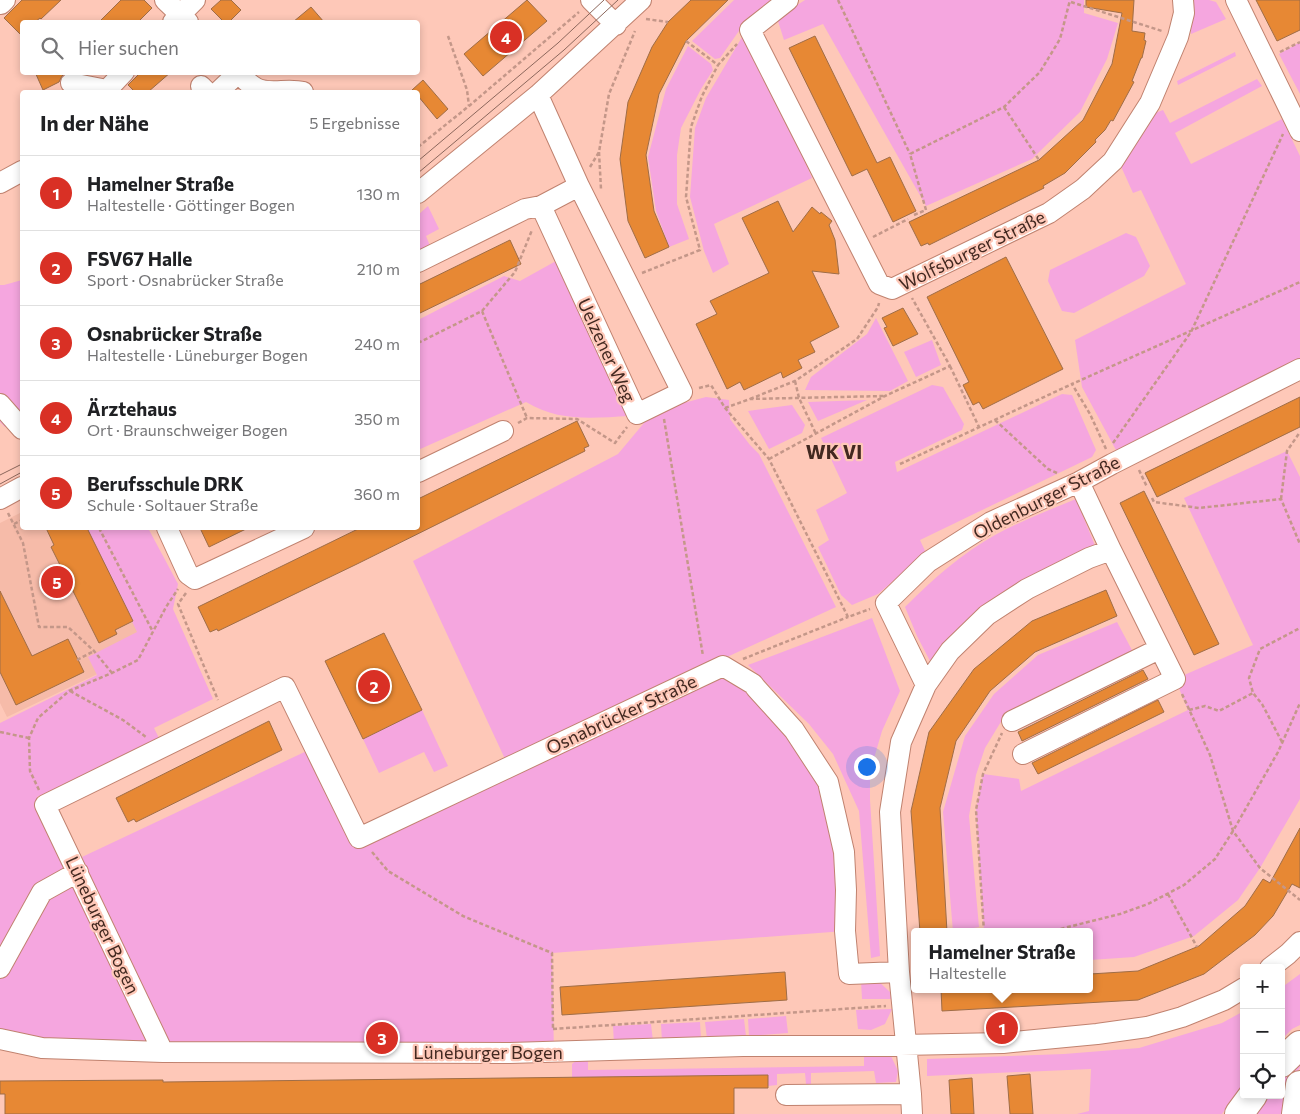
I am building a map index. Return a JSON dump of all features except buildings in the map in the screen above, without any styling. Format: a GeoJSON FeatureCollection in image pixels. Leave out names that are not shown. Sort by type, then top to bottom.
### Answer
{"type":"FeatureCollection","features":[{"type":"Feature","properties":{"kind":"highway"},"geometry":{"type":"LineString","coordinates":[[1285,1059],[1300,1046]]}},
{"type":"Feature","properties":{"kind":"highway"},"geometry":{"type":"LineString","coordinates":[[1296,1114],[1300,1085]]}},
{"type":"Feature","properties":{"kind":"highway"},"geometry":{"type":"LineString","coordinates":[[1239,1114],[1250,1099]]}},
{"type":"Feature","properties":{"kind":"street"},"geometry":{"type":"LineString","coordinates":[[165,0],[181,20],[195,0]]}},
{"type":"Feature","properties":{"kind":"street"},"geometry":{"type":"LineString","coordinates":[[420,190],[538,95],[641,0]]}},
{"type":"Feature","properties":{"kind":"street"},"geometry":{"type":"LineString","coordinates":[[750,30],[788,0]]}},
{"type":"Feature","properties":{"kind":"street","name":"Wolfsburger Straße"},"geometry":{"type":"LineString","coordinates":[[750,30],[879,284],[892,289],[1049,213],[1083,190],[1114,161],[1150,104],[1178,37],[1184,13],[1183,0]]}},
{"type":"Feature","properties":{"kind":"street"},"geometry":{"type":"LineString","coordinates":[[1236,0],[1296,123]]}},
{"type":"Feature","properties":{"kind":"street"},"geometry":{"type":"LineString","coordinates":[[592,1],[616,25]]}},
{"type":"Feature","properties":{"kind":"street"},"geometry":{"type":"LineString","coordinates":[[108,90],[121,75]]}},
{"type":"Feature","properties":{"kind":"street"},"geometry":{"type":"LineString","coordinates":[[209,90],[235,75]]}},
{"type":"Feature","properties":{"kind":"street"},"geometry":{"type":"LineString","coordinates":[[240,75],[258,90]]}},
{"type":"Feature","properties":{"kind":"street"},"geometry":{"type":"LineString","coordinates":[[71,83],[102,90]]}},
{"type":"Feature","properties":{"kind":"street"},"geometry":{"type":"LineString","coordinates":[[538,95],[579,186],[682,392]]}},
{"type":"Feature","properties":{"kind":"street"},"geometry":{"type":"LineString","coordinates":[[0,183],[20,172]]}},
{"type":"Feature","properties":{"kind":"street"},"geometry":{"type":"LineString","coordinates":[[420,261],[526,209],[541,206],[579,186]]}},
{"type":"Feature","properties":{"kind":"street","name":"Uelzener Weg"},"geometry":{"type":"LineString","coordinates":[[541,206],[637,414],[682,392]]}},
{"type":"Feature","properties":{"kind":"street","name":"Oldenburger Straße"},"geometry":{"type":"LineString","coordinates":[[886,603],[928,562],[991,522],[1079,482],[1300,369]]}},
{"type":"Feature","properties":{"kind":"street"},"geometry":{"type":"LineString","coordinates":[[0,404],[20,426]]}},
{"type":"Feature","properties":{"kind":"street"},"geometry":{"type":"LineString","coordinates":[[420,471],[503,431]]}},
{"type":"Feature","properties":{"kind":"street"},"geometry":{"type":"LineString","coordinates":[[1023,754],[1175,679],[1079,482]]}},
{"type":"Feature","properties":{"kind":"street"},"geometry":{"type":"LineString","coordinates":[[0,499],[20,488]]}},
{"type":"Feature","properties":{"kind":"street"},"geometry":{"type":"LineString","coordinates":[[168,530],[192,577],[299,530]]}},
{"type":"Feature","properties":{"kind":"street"},"geometry":{"type":"LineString","coordinates":[[786,1095],[912,1104],[899,972],[890,812],[900,742],[926,685],[950,651],[987,614],[1027,589],[1089,558],[1111,550]]}},
{"type":"Feature","properties":{"kind":"street"},"geometry":{"type":"LineString","coordinates":[[886,603],[926,685]]}},
{"type":"Feature","properties":{"kind":"street"},"geometry":{"type":"LineString","coordinates":[[1012,721],[1159,649]]}},
{"type":"Feature","properties":{"kind":"street"},"geometry":{"type":"LineString","coordinates":[[714,670],[753,684],[794,730],[828,782],[844,852],[846,890],[845,931],[849,974],[899,972]]}},
{"type":"Feature","properties":{"kind":"street","name":"Osnabrücker Straße"},"geometry":{"type":"LineString","coordinates":[[359,838],[714,670]]}},
{"type":"Feature","properties":{"kind":"street"},"geometry":{"type":"LineString","coordinates":[[45,805],[285,687],[359,838]]}},
{"type":"Feature","properties":{"kind":"street","name":"Lüneburger Bogen"},"geometry":{"type":"LineString","coordinates":[[45,805],[163,1052],[554,1052],[743,1046],[906,1046],[1003,1043],[1096,1034],[1147,1026],[1182,1017],[1224,1000],[1240,990]]}},
{"type":"Feature","properties":{"kind":"street"},"geometry":{"type":"LineString","coordinates":[[0,968],[42,892],[78,872]]}},
{"type":"Feature","properties":{"kind":"street"},"geometry":{"type":"LineString","coordinates":[[1275,964],[1300,942]]}},
{"type":"Feature","properties":{"kind":"street"},"geometry":{"type":"LineString","coordinates":[[0,1039],[42,1048],[163,1052]]}},
{"type":"Feature","properties":{"kind":"path"},"geometry":{"type":"LineString","coordinates":[[838,0],[910,154],[926,210],[914,215]]}},
{"type":"Feature","properties":{"kind":"path"},"geometry":{"type":"LineString","coordinates":[[420,145],[592,1]]}},
{"type":"Feature","properties":{"kind":"path"},"geometry":{"type":"LineString","coordinates":[[910,154],[1004,108],[1040,72],[1060,39],[1071,1],[1178,37]]}},
{"type":"Feature","properties":{"kind":"path"},"geometry":{"type":"LineString","coordinates":[[579,186],[599,152],[609,94],[637,27]]}},
{"type":"Feature","properties":{"kind":"path"},"geometry":{"type":"LineString","coordinates":[[637,275],[700,250],[686,197],[691,127],[702,96],[718,65],[750,30]]}},
{"type":"Feature","properties":{"kind":"path"},"geometry":{"type":"LineString","coordinates":[[448,36],[467,90],[469,106]]}},
{"type":"Feature","properties":{"kind":"path"},"geometry":{"type":"LineString","coordinates":[[686,40],[718,65]]}},
{"type":"Feature","properties":{"kind":"path"},"geometry":{"type":"LineString","coordinates":[[1265,60],[1300,42]]}},
{"type":"Feature","properties":{"kind":"path"},"geometry":{"type":"LineString","coordinates":[[1004,108],[1039,160]]}},
{"type":"Feature","properties":{"kind":"path"},"geometry":{"type":"LineString","coordinates":[[1072,384],[1090,414],[1107,451],[1191,332],[1296,123]]}},
{"type":"Feature","properties":{"kind":"path"},"geometry":{"type":"LineString","coordinates":[[420,342],[482,311],[515,272],[541,206]]}},
{"type":"Feature","properties":{"kind":"path"},"geometry":{"type":"LineString","coordinates":[[859,244],[908,219]]}},
{"type":"Feature","properties":{"kind":"path"},"geometry":{"type":"LineString","coordinates":[[900,464],[1072,384],[1300,282]]}},
{"type":"Feature","properties":{"kind":"path"},"geometry":{"type":"LineString","coordinates":[[725,408],[795,381],[857,339],[878,307],[879,284]]}},
{"type":"Feature","properties":{"kind":"path"},"geometry":{"type":"LineString","coordinates":[[904,284],[950,366],[979,427]]}},
{"type":"Feature","properties":{"kind":"path"},"geometry":{"type":"LineString","coordinates":[[482,311],[527,418],[577,420],[615,443],[637,414]]}},
{"type":"Feature","properties":{"kind":"path"},"geometry":{"type":"LineString","coordinates":[[769,459],[886,396],[950,366]]}},
{"type":"Feature","properties":{"kind":"path"},"geometry":{"type":"LineString","coordinates":[[795,381],[799,398],[816,434]]}},
{"type":"Feature","properties":{"kind":"path"},"geometry":{"type":"LineString","coordinates":[[682,392],[711,385],[725,408],[769,459],[848,617]]}},
{"type":"Feature","properties":{"kind":"path"},"geometry":{"type":"LineString","coordinates":[[750,399],[886,396]]}},
{"type":"Feature","properties":{"kind":"path"},"geometry":{"type":"LineString","coordinates":[[661,402],[714,670],[886,603]]}},
{"type":"Feature","properties":{"kind":"path"},"geometry":{"type":"LineString","coordinates":[[995,420],[1048,469],[1079,482]]}},
{"type":"Feature","properties":{"kind":"path"},"geometry":{"type":"LineString","coordinates":[[1300,432],[1287,450],[1281,500],[1300,544]]}},
{"type":"Feature","properties":{"kind":"path"},"geometry":{"type":"LineString","coordinates":[[1152,498],[1154,502],[1199,508],[1281,500]]}},
{"type":"Feature","properties":{"kind":"path"},"geometry":{"type":"LineString","coordinates":[[0,499],[23,543],[39,627],[68,627],[94,651],[112,673]]}},
{"type":"Feature","properties":{"kind":"path"},"geometry":{"type":"LineString","coordinates":[[14,524],[20,521]]}},
{"type":"Feature","properties":{"kind":"path"},"geometry":{"type":"LineString","coordinates":[[100,530],[153,631]]}},
{"type":"Feature","properties":{"kind":"path"},"geometry":{"type":"LineString","coordinates":[[45,805],[30,770],[29,738],[38,718],[69,691],[138,660],[166,607],[192,577]]}},
{"type":"Feature","properties":{"kind":"path"},"geometry":{"type":"LineString","coordinates":[[192,577],[178,604],[224,716]]}},
{"type":"Feature","properties":{"kind":"path"},"geometry":{"type":"LineString","coordinates":[[1283,742],[1262,704],[1253,693],[1249,678],[1260,649],[1300,628]]}},
{"type":"Feature","properties":{"kind":"path"},"geometry":{"type":"LineString","coordinates":[[77,660],[94,651]]}},
{"type":"Feature","properties":{"kind":"path"},"geometry":{"type":"LineString","coordinates":[[1175,679],[1210,755],[1233,831],[1260,868],[1300,900]]}},
{"type":"Feature","properties":{"kind":"path"},"geometry":{"type":"LineString","coordinates":[[69,691],[123,720],[161,749]]}},
{"type":"Feature","properties":{"kind":"path"},"geometry":{"type":"LineString","coordinates":[[1189,710],[1205,706],[1219,711],[1253,693]]}},
{"type":"Feature","properties":{"kind":"path"},"geometry":{"type":"LineString","coordinates":[[1064,928],[1120,914],[1168,894],[1184,885],[1215,859],[1283,742],[1300,703]]}},
{"type":"Feature","properties":{"kind":"path"},"geometry":{"type":"LineString","coordinates":[[984,928],[976,810],[984,774],[1000,735],[1012,721]]}},
{"type":"Feature","properties":{"kind":"path"},"geometry":{"type":"LineString","coordinates":[[0,732],[29,738]]}},
{"type":"Feature","properties":{"kind":"path"},"geometry":{"type":"LineString","coordinates":[[359,838],[388,871],[454,911],[552,953],[554,1052]]}},
{"type":"Feature","properties":{"kind":"path"},"geometry":{"type":"LineString","coordinates":[[1168,894],[1196,947]]}},
{"type":"Feature","properties":{"kind":"path"},"geometry":{"type":"LineString","coordinates":[[553,1029],[902,1005]]}},
{"type":"Feature","properties":{"kind":"shaded area"},"geometry":{"type":"Polygon","coordinates":[[[734,0],[774,0],[741,28],[720,58],[715,59],[692,41],[734,0]]]}},
{"type":"Feature","properties":{"kind":"shaded area"},"geometry":{"type":"Polygon","coordinates":[[[805,0],[1084,0],[1084,13],[1118,23],[1107,59],[1080,112],[1032,159],[926,206],[823,24],[784,40],[777,18],[805,0]]]}},
{"type":"Feature","properties":{"kind":"shaded area"},"geometry":{"type":"Polygon","coordinates":[[[1192,0],[1216,2],[1226,19],[1191,34],[1192,0]]]}},
{"type":"Feature","properties":{"kind":"shaded area"},"geometry":{"type":"Polygon","coordinates":[[[750,30],[812,178],[714,224],[729,264],[713,273],[704,251],[690,197],[695,128],[706,98],[745,32],[750,30]]]}},
{"type":"Feature","properties":{"kind":"shaded area"},"geometry":{"type":"Polygon","coordinates":[[[1300,42],[1300,94],[1279,54],[1300,42]]]}},
{"type":"Feature","properties":{"kind":"shaded area"},"geometry":{"type":"Polygon","coordinates":[[[688,46],[711,64],[713,70],[681,128],[677,155],[677,204],[689,239],[669,247],[656,211],[648,157],[666,89],[688,46]]]}},
{"type":"Feature","properties":{"kind":"shaded area"},"geometry":{"type":"Polygon","coordinates":[[[1235,52],[1236,56],[1178,85],[1177,81],[1235,52]]]}},
{"type":"Feature","properties":{"kind":"shaded area"},"geometry":{"type":"Polygon","coordinates":[[[1257,79],[1262,86],[1175,133],[1191,164],[1282,119],[1300,156],[1300,359],[1117,452],[1082,387],[1075,340],[1186,284],[1141,190],[1133,193],[1119,162],[1155,113],[1163,110],[1170,123],[1257,79]]]}},
{"type":"Feature","properties":{"kind":"shaded area"},"geometry":{"type":"Polygon","coordinates":[[[428,206],[439,229],[426,236],[431,248],[420,253],[420,213],[428,206]]]}},
{"type":"Feature","properties":{"kind":"shaded area"},"geometry":{"type":"Polygon","coordinates":[[[1126,233],[1136,237],[1150,266],[1144,276],[1074,313],[1062,311],[1048,281],[1050,270],[1126,233]]]}},
{"type":"Feature","properties":{"kind":"shaded area"},"geometry":{"type":"Polygon","coordinates":[[[556,261],[629,416],[589,418],[563,416],[526,402],[420,449],[420,319],[504,276],[520,281],[556,261]]]}},
{"type":"Feature","properties":{"kind":"shaded area"},"geometry":{"type":"Polygon","coordinates":[[[20,281],[20,420],[5,427],[0,422],[0,285],[20,281]]]}},
{"type":"Feature","properties":{"kind":"shaded area"},"geometry":{"type":"Polygon","coordinates":[[[876,318],[908,381],[890,391],[805,390],[811,377],[867,334],[876,318]]]}},
{"type":"Feature","properties":{"kind":"shaded area"},"geometry":{"type":"Polygon","coordinates":[[[932,340],[941,365],[916,377],[904,352],[932,340]]]}},
{"type":"Feature","properties":{"kind":"shaded area"},"geometry":{"type":"Polygon","coordinates":[[[932,385],[943,387],[964,424],[962,430],[895,462],[897,472],[1062,394],[1072,395],[1096,450],[1092,457],[920,540],[926,553],[878,594],[852,605],[841,595],[818,547],[829,540],[816,510],[847,493],[821,438],[932,385]]]}},
{"type":"Feature","properties":{"kind":"shaded area"},"geometry":{"type":"Polygon","coordinates":[[[706,397],[729,400],[730,419],[759,454],[836,607],[505,759],[413,561],[618,454],[654,411],[706,397]]]}},
{"type":"Feature","properties":{"kind":"shaded area"},"geometry":{"type":"Polygon","coordinates":[[[867,400],[818,421],[808,402],[867,400]]]}},
{"type":"Feature","properties":{"kind":"shaded area"},"geometry":{"type":"Polygon","coordinates":[[[792,405],[805,425],[802,433],[769,449],[748,411],[792,405]]]}},
{"type":"Feature","properties":{"kind":"shaded area"},"geometry":{"type":"Polygon","coordinates":[[[1287,451],[1300,477],[1300,799],[1260,868],[1238,900],[1194,936],[1134,957],[1093,960],[1093,928],[984,928],[976,810],[983,774],[1019,779],[1021,791],[1188,710],[1175,679],[1253,645],[1184,498],[1287,451]]]}},
{"type":"Feature","properties":{"kind":"shaded area"},"geometry":{"type":"Polygon","coordinates":[[[1076,499],[1096,548],[988,603],[962,625],[930,661],[905,607],[947,568],[982,542],[1015,525],[1076,499]]]}},
{"type":"Feature","properties":{"kind":"shaded area"},"geometry":{"type":"Polygon","coordinates":[[[20,513],[20,530],[88,530],[141,637],[133,657],[7,717],[0,703],[0,523],[20,513]]]}},
{"type":"Feature","properties":{"kind":"shaded area"},"geometry":{"type":"Polygon","coordinates":[[[88,530],[149,530],[178,584],[173,609],[213,699],[154,728],[160,740],[37,797],[158,1042],[82,857],[313,748],[359,838],[723,666],[756,688],[829,785],[845,931],[552,953],[554,1053],[0,1039],[0,723],[97,675],[88,657],[137,632],[88,530]]]}},
{"type":"Feature","properties":{"kind":"shaded area"},"geometry":{"type":"Polygon","coordinates":[[[872,618],[900,691],[882,731],[870,772],[870,800],[880,956],[871,958],[859,811],[833,754],[809,724],[748,665],[872,618]]]}},
{"type":"Feature","properties":{"kind":"shaded area"},"geometry":{"type":"Polygon","coordinates":[[[1117,622],[1133,652],[1002,720],[985,748],[976,775],[969,816],[979,927],[953,928],[943,812],[965,736],[994,694],[1038,655],[1117,622]]]}},
{"type":"Feature","properties":{"kind":"shaded area"},"geometry":{"type":"Polygon","coordinates":[[[422,710],[448,766],[434,772],[424,752],[379,773],[363,739],[422,710]]]}},
{"type":"Feature","properties":{"kind":"shaded area"},"geometry":{"type":"Polygon","coordinates":[[[1300,974],[1300,1025],[1292,1029],[1285,1036],[1285,1009],[1285,985],[1300,974]]]}},
{"type":"Feature","properties":{"kind":"shaded area"},"geometry":{"type":"Polygon","coordinates":[[[861,981],[878,981],[890,992],[891,999],[862,999],[861,981]]]}},
{"type":"Feature","properties":{"kind":"shaded area"},"geometry":{"type":"Polygon","coordinates":[[[892,1009],[885,1024],[871,1030],[858,1029],[856,1010],[892,1009]]]}},
{"type":"Feature","properties":{"kind":"shaded area"},"geometry":{"type":"Polygon","coordinates":[[[1240,1013],[1240,1088],[1222,1114],[1077,1114],[1089,1111],[1091,1069],[927,1076],[927,1059],[1064,1054],[1139,1048],[1222,1023],[1240,1013]]]}},
{"type":"Feature","properties":{"kind":"shaded area"},"geometry":{"type":"Polygon","coordinates":[[[786,1016],[788,1033],[749,1036],[748,1019],[786,1016]]]}},
{"type":"Feature","properties":{"kind":"shaded area"},"geometry":{"type":"Polygon","coordinates":[[[744,1019],[746,1036],[707,1039],[705,1022],[744,1019]]]}},
{"type":"Feature","properties":{"kind":"shaded area"},"geometry":{"type":"Polygon","coordinates":[[[700,1022],[701,1039],[662,1042],[661,1024],[700,1022]]]}},
{"type":"Feature","properties":{"kind":"shaded area"},"geometry":{"type":"Polygon","coordinates":[[[651,1024],[653,1041],[614,1044],[613,1026],[651,1024]]]}},
{"type":"Feature","properties":{"kind":"shaded area"},"geometry":{"type":"Polygon","coordinates":[[[891,1056],[898,1071],[896,1082],[876,1083],[874,1071],[811,1073],[811,1084],[806,1084],[805,1073],[777,1074],[777,1085],[768,1086],[572,1087],[572,1064],[580,1058],[588,1058],[588,1070],[864,1066],[864,1057],[891,1056]]]}},
{"type":"Feature","properties":{"kind":"shaded area"},"geometry":{"type":"Polygon","coordinates":[[[1300,1056],[1300,1067],[1290,1087],[1284,1114],[1249,1114],[1260,1099],[1285,1099],[1285,1070],[1300,1056]]]}},
{"type":"Feature","properties":{"kind":"tram line"},"geometry":{"type":"LineString","coordinates":[[420,159],[558,43],[604,0]]}},
{"type":"Feature","properties":{"kind":"tram line"},"geometry":{"type":"LineString","coordinates":[[420,171],[564,50],[618,0]]}},
{"type":"Feature","properties":{"kind":"tram line"},"geometry":{"type":"LineString","coordinates":[[0,475],[20,465]]}},
{"type":"Feature","properties":{"kind":"tram line"},"geometry":{"type":"LineString","coordinates":[[0,484],[20,473]]}},
{"type":"Feature","properties":{"kind":"place","name":"Ärztehaus"},"geometry":{"type":"Point","coordinates":[506,37]}},
{"type":"Feature","properties":{"kind":"place","name":"Berufsschule DRK"},"geometry":{"type":"Point","coordinates":[57,582]}},
{"type":"Feature","properties":{"kind":"place","name":"FSV67 Halle"},"geometry":{"type":"Point","coordinates":[374,686]}},
{"type":"Feature","properties":{"kind":"place","name":"Hamelner Straße"},"geometry":{"type":"Point","coordinates":[1002,1028]}},
{"type":"Feature","properties":{"kind":"place","name":"Osnabrücker Straße"},"geometry":{"type":"Point","coordinates":[382,1038]}},
{"type":"Feature","properties":{"kind":"district","name":"WK VI"},"geometry":{"type":"Point","coordinates":[834,451]}}]}
